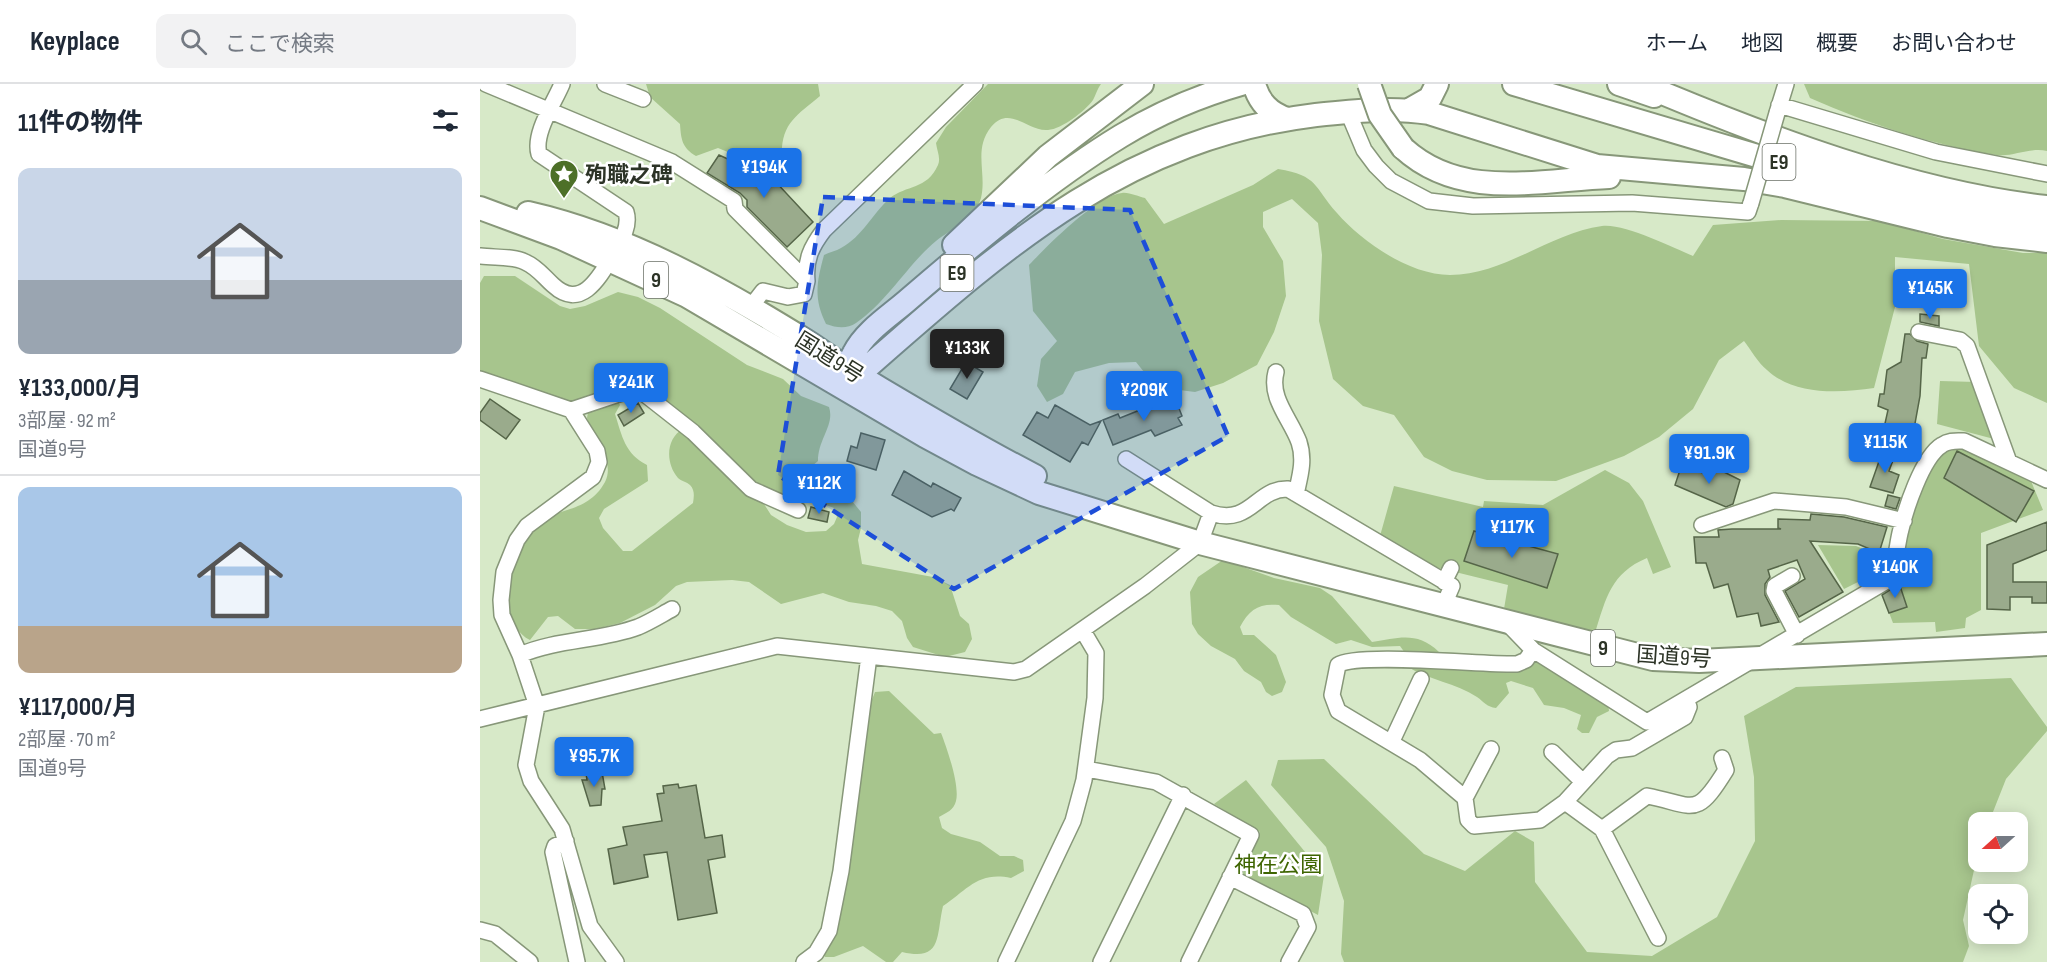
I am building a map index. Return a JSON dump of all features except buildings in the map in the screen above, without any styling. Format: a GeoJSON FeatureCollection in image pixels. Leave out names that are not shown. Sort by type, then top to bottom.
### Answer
{"type":"FeatureCollection","features":[{"type":"Feature","properties":{"kind":"highway"},"geometry":{"type":"LineString","coordinates":[[844,376],[853,354],[873,330],[930,269],[1005,195],[1065,142],[1142,84]]}},
{"type":"Feature","properties":{"kind":"highway","name":"E9"},"geometry":{"type":"LineString","coordinates":[[873,330],[968,249],[1065,175],[1152,118],[1184,103],[1241,84]]}},
{"type":"Feature","properties":{"kind":"highway"},"geometry":{"type":"LineString","coordinates":[[1254,84],[1265,106],[1273,114],[1287,119]]}},
{"type":"Feature","properties":{"kind":"highway"},"geometry":{"type":"LineString","coordinates":[[1369,84],[1380,115],[1403,148],[1434,170],[1451,177],[1489,184],[1573,179],[1701,176]]}},
{"type":"Feature","properties":{"kind":"highway","name":"E9"},"geometry":{"type":"LineString","coordinates":[[1514,84],[1875,191],[1962,212],[2047,224]]}},
{"type":"Feature","properties":{"kind":"highway"},"geometry":{"type":"LineString","coordinates":[[1619,84],[1736,121]]}},
{"type":"Feature","properties":{"kind":"highway"},"geometry":{"type":"LineString","coordinates":[[1641,84],[1828,154],[1927,184],[1988,198],[2047,207]]}},
{"type":"Feature","properties":{"kind":"highway"},"geometry":{"type":"LineString","coordinates":[[1409,110],[1434,91]]}},
{"type":"Feature","properties":{"kind":"highway"},"geometry":{"type":"LineString","coordinates":[[844,376],[931,314],[1016,241],[1081,197],[1163,155],[1226,134],[1287,119],[1348,112],[1409,110],[1429,113],[1576,162],[1785,186],[1948,226],[1995,235],[2047,241]]}},
{"type":"Feature","properties":{"kind":"highway","name":"E9"},"geometry":{"type":"LineString","coordinates":[[844,376],[1065,175]]}},
{"type":"Feature","properties":{"kind":"highway","name":"国道9号"},"geometry":{"type":"LineString","coordinates":[[480,202],[548,217],[615,251],[649,277],[844,376],[917,409],[1045,481],[1171,535]]}},
{"type":"Feature","properties":{"kind":"highway","name":"国道9号"},"geometry":{"type":"LineString","coordinates":[[480,208],[698,279],[807,342],[888,413],[977,464],[1039,493],[1171,535],[1508,624],[1653,659],[1699,661],[2047,644]]}},
{"type":"Feature","properties":{"kind":"highway"},"geometry":{"type":"LineString","coordinates":[[917,409],[894,385],[890,369],[891,360],[898,348],[931,314]]}},
{"type":"Feature","properties":{"kind":"highway"},"geometry":{"type":"LineString","coordinates":[[807,342],[839,348],[855,344],[873,330]]}},
{"type":"Feature","properties":{"kind":"street"},"geometry":{"type":"LineString","coordinates":[[486,84],[672,162],[734,201],[735,210],[807,281]]}},
{"type":"Feature","properties":{"kind":"street"},"geometry":{"type":"LineString","coordinates":[[480,256],[528,263],[556,288],[574,295],[587,292],[615,251],[629,222],[626,212],[539,154],[537,146],[562,84]]}},
{"type":"Feature","properties":{"kind":"street"},"geometry":{"type":"LineString","coordinates":[[605,84],[643,99]]}},
{"type":"Feature","properties":{"kind":"street"},"geometry":{"type":"LineString","coordinates":[[749,309],[763,291],[788,297],[804,294],[807,281],[805,265],[812,246],[824,230],[975,84]]}},
{"type":"Feature","properties":{"kind":"street"},"geometry":{"type":"LineString","coordinates":[[1348,112],[1364,150],[1377,166],[1391,181],[1429,201],[1473,206],[1632,203],[1748,212],[1786,84]]}},
{"type":"Feature","properties":{"kind":"street"},"geometry":{"type":"LineString","coordinates":[[1778,109],[1936,152],[2047,174]]}},
{"type":"Feature","properties":{"kind":"street"},"geometry":{"type":"LineString","coordinates":[[1919,332],[1960,340],[1967,346],[2009,462]]}},
{"type":"Feature","properties":{"kind":"street"},"geometry":{"type":"LineString","coordinates":[[1276,372],[1272,385],[1299,442],[1303,463],[1296,494]]}},
{"type":"Feature","properties":{"kind":"street"},"geometry":{"type":"LineString","coordinates":[[480,379],[571,410],[637,388],[693,432],[751,489],[798,510]]}},
{"type":"Feature","properties":{"kind":"street"},"geometry":{"type":"LineString","coordinates":[[571,410],[597,451],[599,462],[593,477],[527,526],[510,553],[504,572],[502,615],[520,655],[537,706],[526,765],[531,781],[562,829],[590,926],[616,962]]}},
{"type":"Feature","properties":{"kind":"street"},"geometry":{"type":"LineString","coordinates":[[1508,624],[1533,650],[1647,722],[1687,701],[1885,582],[1893,571],[1904,521],[1920,475],[1930,456],[1941,445],[1952,441],[1964,441],[2047,480]]}},
{"type":"Feature","properties":{"kind":"street"},"geometry":{"type":"LineString","coordinates":[[1126,459],[1211,513],[1227,518],[1237,516],[1278,489],[1288,489],[1448,575],[1452,586],[1443,607]]}},
{"type":"Feature","properties":{"kind":"street"},"geometry":{"type":"LineString","coordinates":[[1702,525],[1774,501],[1846,507],[1904,521]]}},
{"type":"Feature","properties":{"kind":"street"},"geometry":{"type":"LineString","coordinates":[[480,719],[777,646],[1014,672],[1041,662],[1200,543],[1211,513]]}},
{"type":"Feature","properties":{"kind":"street"},"geometry":{"type":"LineString","coordinates":[[1792,576],[1775,586],[1774,591],[1797,635]]}},
{"type":"Feature","properties":{"kind":"street"},"geometry":{"type":"LineString","coordinates":[[520,655],[543,645],[579,641],[638,627],[672,609]]}},
{"type":"Feature","properties":{"kind":"street"},"geometry":{"type":"LineString","coordinates":[[1006,962],[1073,821],[1086,769],[1095,698],[1096,653],[1083,632]]}},
{"type":"Feature","properties":{"kind":"street"},"geometry":{"type":"LineString","coordinates":[[1465,798],[1420,759],[1338,711],[1332,695],[1338,665],[1343,661],[1403,659],[1517,664],[1526,660],[1533,650]]}},
{"type":"Feature","properties":{"kind":"street"},"geometry":{"type":"LineString","coordinates":[[804,962],[816,953],[829,931],[841,871],[869,656]]}},
{"type":"Feature","properties":{"kind":"street"},"geometry":{"type":"LineString","coordinates":[[1392,741],[1422,678]]}},
{"type":"Feature","properties":{"kind":"street"},"geometry":{"type":"LineString","coordinates":[[1491,749],[1465,798],[1468,820],[1474,826],[1532,822],[1565,802],[1616,750],[1632,748],[1684,717],[1689,707],[1687,701]]}},
{"type":"Feature","properties":{"kind":"street"},"geometry":{"type":"LineString","coordinates":[[1552,752],[1583,782]]}},
{"type":"Feature","properties":{"kind":"street"},"geometry":{"type":"LineString","coordinates":[[1602,829],[1647,796],[1687,808],[1698,803],[1708,797],[1726,770],[1722,758]]}},
{"type":"Feature","properties":{"kind":"street"},"geometry":{"type":"LineString","coordinates":[[1086,769],[1156,782],[1251,835],[1190,962]]}},
{"type":"Feature","properties":{"kind":"street"},"geometry":{"type":"LineString","coordinates":[[1101,962],[1182,795]]}},
{"type":"Feature","properties":{"kind":"street"},"geometry":{"type":"LineString","coordinates":[[1565,802],[1602,829],[1658,938]]}},
{"type":"Feature","properties":{"kind":"street"},"geometry":{"type":"LineString","coordinates":[[566,841],[555,846],[553,852],[577,962]]}},
{"type":"Feature","properties":{"kind":"street"},"geometry":{"type":"LineString","coordinates":[[1230,877],[1303,914],[1308,927],[1289,962]]}},
{"type":"Feature","properties":{"kind":"street"},"geometry":{"type":"LineString","coordinates":[[480,930],[495,934],[530,962]]}},
{"type":"Feature","properties":{"kind":"highlighted area"},"geometry":{"type":"Polygon","coordinates":[[[823,197],[1130,210],[1228,436],[954,589],[778,475],[823,197]]]}},
{"type":"Feature","properties":{"kind":"green space"},"geometry":{"type":"Polygon","coordinates":[[[646,84],[818,84],[820,96],[791,122],[784,137],[782,159],[771,170],[718,148],[696,156],[691,153],[683,143],[680,124],[650,97],[646,84]]]}},
{"type":"Feature","properties":{"kind":"green space"},"geometry":{"type":"Polygon","coordinates":[[[988,84],[1101,84],[1093,100],[1085,109],[1073,119],[1054,129],[1040,130],[1012,118],[998,121],[991,127],[983,144],[981,198],[974,212],[926,250],[878,304],[856,323],[842,327],[826,324],[819,306],[817,290],[824,255],[841,248],[855,238],[890,198],[928,179],[938,165],[936,143],[946,127],[988,84]]]}},
{"type":"Feature","properties":{"kind":"green space"},"geometry":{"type":"Polygon","coordinates":[[[1804,84],[2047,84],[2047,151],[2034,150],[1997,155],[1949,146],[1878,125],[1810,98],[1804,84]]]}},
{"type":"Feature","properties":{"kind":"green space"},"geometry":{"type":"Polygon","coordinates":[[[1278,169],[1308,179],[1347,224],[1373,245],[1403,263],[1435,274],[1470,273],[1489,268],[1564,237],[1602,226],[1622,228],[1693,256],[1713,225],[1781,220],[1880,221],[1943,239],[2023,253],[2047,253],[2047,403],[2014,388],[1979,346],[1969,264],[1895,257],[1895,307],[1874,388],[1818,391],[1791,384],[1778,378],[1764,367],[1744,341],[1719,360],[1693,409],[1659,437],[1624,456],[1556,481],[1487,480],[1452,471],[1424,457],[1394,415],[1363,406],[1333,379],[1319,321],[1322,255],[1318,223],[1292,199],[1263,212],[1263,227],[1283,261],[1286,296],[1274,332],[1257,365],[1223,383],[1195,392],[1156,387],[1136,362],[1109,363],[1075,372],[1063,394],[1047,402],[1037,386],[1041,359],[1057,341],[1033,311],[1029,265],[1086,212],[1112,196],[1125,193],[1145,198],[1164,224],[1253,185],[1278,169]]]}},
{"type":"Feature","properties":{"kind":"green space"},"geometry":{"type":"Polygon","coordinates":[[[484,276],[515,276],[560,306],[570,309],[585,306],[618,292],[638,297],[660,308],[747,365],[783,379],[801,396],[829,407],[830,420],[818,461],[805,472],[808,483],[836,492],[852,501],[861,512],[858,540],[862,564],[933,577],[950,585],[960,616],[969,624],[972,639],[965,652],[945,657],[913,647],[907,638],[902,621],[892,611],[876,606],[849,602],[823,593],[781,604],[749,582],[732,580],[687,582],[676,586],[655,605],[620,623],[595,629],[575,629],[558,616],[548,617],[530,640],[523,636],[510,614],[507,597],[509,576],[527,534],[538,522],[588,501],[605,482],[608,466],[587,418],[588,412],[617,400],[620,405],[615,414],[622,437],[629,450],[647,465],[648,481],[604,509],[599,518],[603,528],[623,551],[632,551],[693,503],[692,487],[678,478],[669,458],[673,438],[683,429],[747,494],[764,504],[771,515],[787,525],[806,532],[826,531],[834,524],[837,517],[834,508],[773,492],[753,483],[641,384],[582,402],[553,399],[480,373],[480,283],[484,276]]]}},
{"type":"Feature","properties":{"kind":"green space"},"geometry":{"type":"Polygon","coordinates":[[[1940,381],[1976,382],[1994,439],[1937,424],[1940,381]]]}},
{"type":"Feature","properties":{"kind":"green space"},"geometry":{"type":"Polygon","coordinates":[[[1961,441],[2034,477],[2031,481],[2043,510],[1981,533],[1981,610],[1966,618],[1965,628],[1936,632],[1935,622],[1893,623],[1879,586],[1928,460],[1961,441]]]}},
{"type":"Feature","properties":{"kind":"green space"},"geometry":{"type":"Polygon","coordinates":[[[1605,470],[1629,483],[1643,501],[1671,567],[1653,574],[1647,558],[1625,571],[1607,598],[1595,633],[1504,609],[1508,585],[1435,567],[1380,536],[1394,486],[1483,507],[1484,501],[1543,505],[1605,470]]]}},
{"type":"Feature","properties":{"kind":"green space"},"geometry":{"type":"Polygon","coordinates":[[[1818,545],[1856,546],[1881,556],[1868,577],[1844,589],[1818,545]]]}},
{"type":"Feature","properties":{"kind":"green space"},"geometry":{"type":"Polygon","coordinates":[[[1223,560],[1274,578],[1320,588],[1332,596],[1372,642],[1407,638],[1423,641],[1439,652],[1518,657],[1534,655],[1608,703],[1609,711],[1597,717],[1589,733],[1582,733],[1577,729],[1581,715],[1564,708],[1544,705],[1533,688],[1511,681],[1506,683],[1509,693],[1496,708],[1469,692],[1408,667],[1405,653],[1400,646],[1372,647],[1351,640],[1336,644],[1291,617],[1279,605],[1256,608],[1240,627],[1243,635],[1254,635],[1276,655],[1286,682],[1282,692],[1272,696],[1266,692],[1261,682],[1244,671],[1235,659],[1211,646],[1198,634],[1192,624],[1190,592],[1198,577],[1223,560]]]}},
{"type":"Feature","properties":{"kind":"green space"},"geometry":{"type":"Polygon","coordinates":[[[2011,678],[2047,727],[2047,731],[2006,779],[1993,812],[1968,812],[1968,872],[1974,872],[1971,884],[1968,884],[1968,897],[1963,920],[1969,946],[1963,962],[1344,962],[1341,954],[1344,901],[1326,847],[1271,785],[1278,760],[1324,759],[1424,854],[1465,871],[1515,831],[1534,842],[1535,882],[1587,952],[1652,956],[1717,917],[1755,841],[1754,777],[1744,716],[1796,687],[2011,678]]]}},
{"type":"Feature","properties":{"kind":"green space"},"geometry":{"type":"Polygon","coordinates":[[[889,691],[934,734],[941,733],[952,767],[957,794],[953,807],[939,817],[942,828],[951,834],[980,842],[1000,856],[1014,856],[1023,860],[1024,871],[1011,878],[990,877],[974,883],[943,906],[935,944],[925,953],[902,952],[893,962],[886,962],[863,946],[834,957],[825,957],[823,953],[869,707],[875,692],[889,691]]]}},
{"type":"Feature","properties":{"kind":"green space","name":"神在公園"},"geometry":{"type":"Polygon","coordinates":[[[1246,780],[1324,875],[1318,915],[1242,875],[1260,832],[1214,804],[1246,780]]]}},
{"type":"Feature","properties":{"kind":"place","name":"殉職之碑"},"geometry":{"type":"Point","coordinates":[564,200]}}]}
